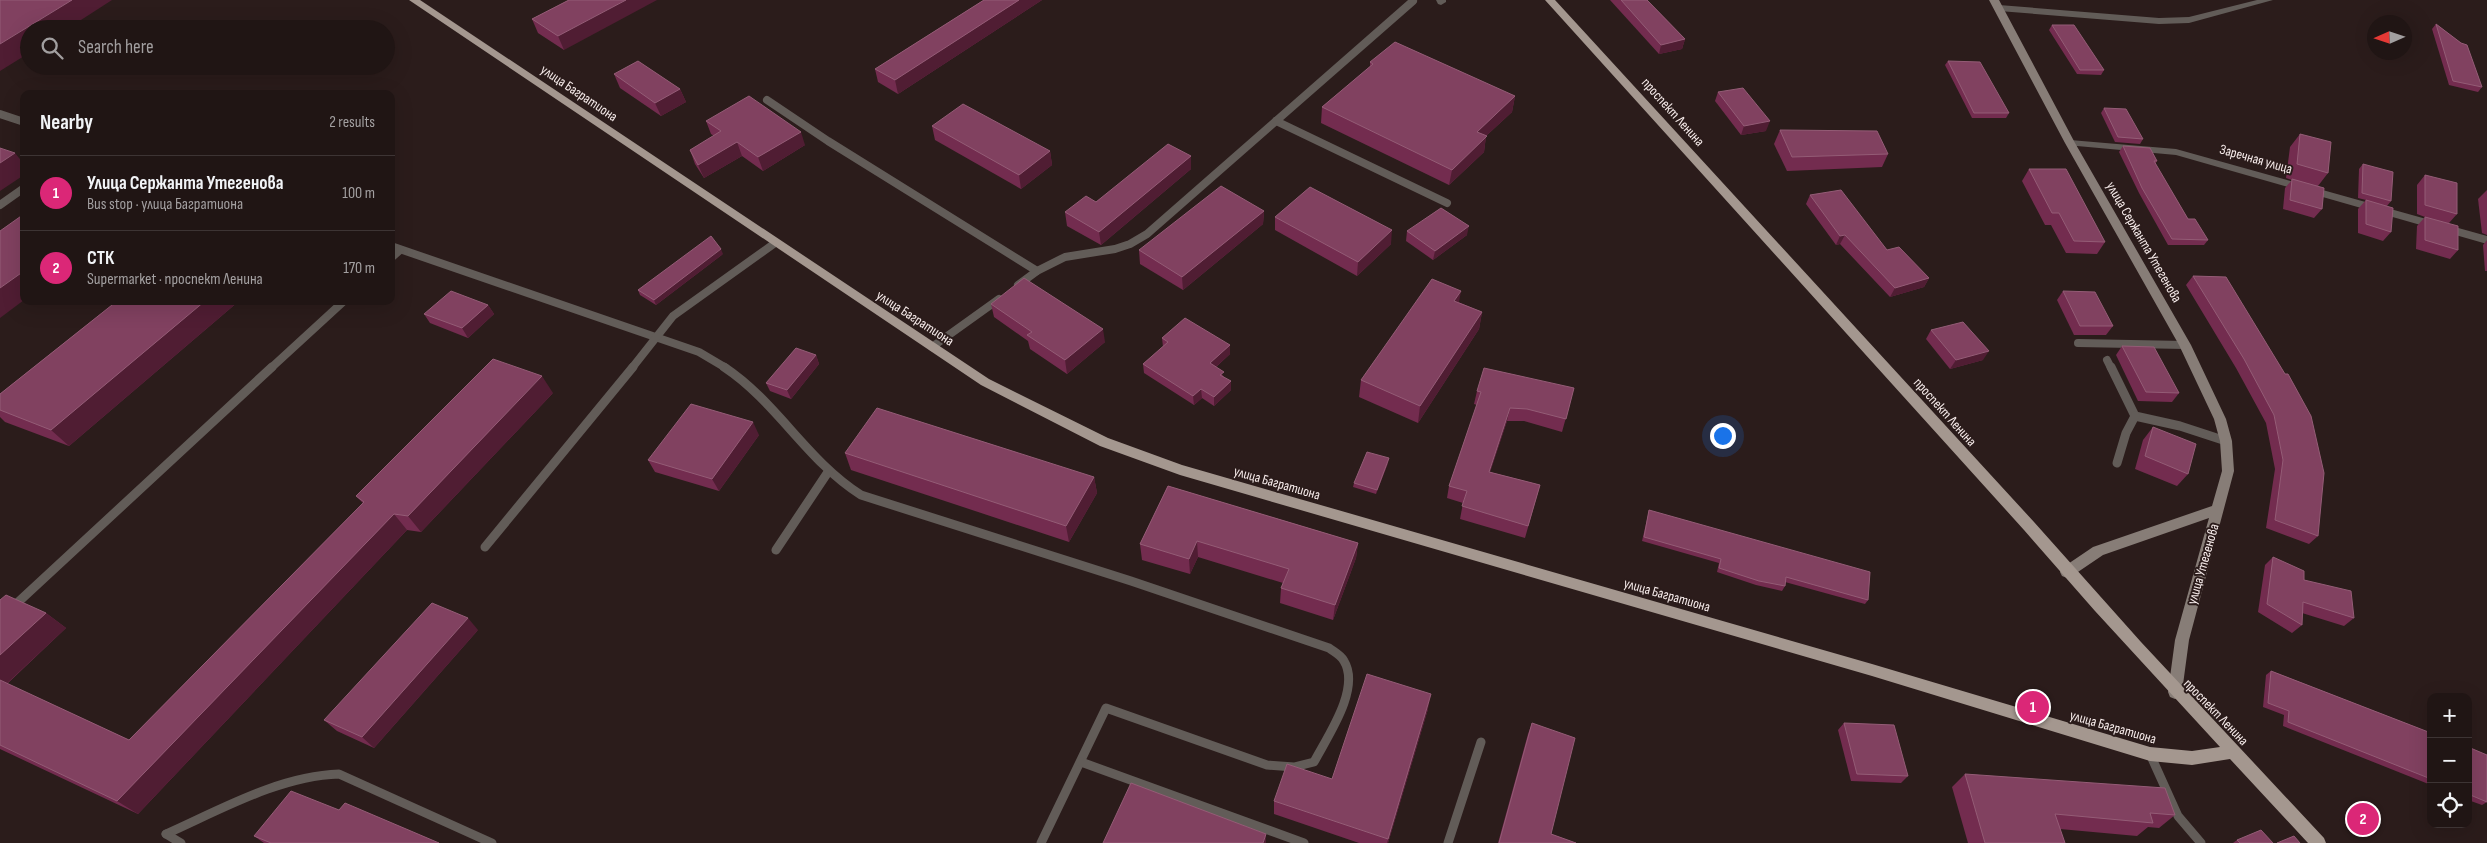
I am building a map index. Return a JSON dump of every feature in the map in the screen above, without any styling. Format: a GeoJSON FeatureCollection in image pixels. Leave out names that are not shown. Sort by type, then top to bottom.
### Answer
{"type":"FeatureCollection","features":[{"type":"Feature","properties":{"kind":"main road","name":"улица Багратиона"},"geometry":{"type":"LineString","coordinates":[[414,0],[984,382],[1104,442],[1180,470],[1872,670],[2150,754],[2177,758],[2212,758],[2233,751]]}},
{"type":"Feature","properties":{"kind":"main road","name":"проспект Ленина"},"geometry":{"type":"LineString","coordinates":[[1550,0],[2029,526],[2067,572],[2176,692],[2318,843]]}},
{"type":"Feature","properties":{"kind":"main road","name":"улица Сержанта Утегенова"},"geometry":{"type":"LineString","coordinates":[[1996,4],[2070,143],[2185,345],[2220,419],[2226,441],[2228,471],[2218,509]]}},
{"type":"Feature","properties":{"kind":"main road","name":"улица Утегенова"},"geometry":{"type":"LineString","coordinates":[[2067,572],[2098,551],[2218,509]]}},
{"type":"Feature","properties":{"kind":"main road","name":"улица Утегенова"},"geometry":{"type":"LineString","coordinates":[[2176,692],[2182,640],[2218,509]]}},
{"type":"Feature","properties":{"kind":"street"},"geometry":{"type":"LineString","coordinates":[[1996,4],[2159,21],[2189,20],[2268,0]]}},
{"type":"Feature","properties":{"kind":"street","name":"Заречная улица"},"geometry":{"type":"LineString","coordinates":[[2070,143],[2176,152],[2487,240]]}},
{"type":"Feature","properties":{"kind":"lane"},"geometry":{"type":"LineString","coordinates":[[1013,289],[1037,271],[1065,257],[1115,249],[1130,244],[1147,234],[1413,2]]}},
{"type":"Feature","properties":{"kind":"lane"},"geometry":{"type":"LineString","coordinates":[[767,100],[836,146],[1037,271]]}},
{"type":"Feature","properties":{"kind":"lane"},"geometry":{"type":"LineString","coordinates":[[0,114],[20,121]]}},
{"type":"Feature","properties":{"kind":"lane"},"geometry":{"type":"LineString","coordinates":[[1276,121],[1447,203]]}},
{"type":"Feature","properties":{"kind":"lane"},"geometry":{"type":"LineString","coordinates":[[0,205],[20,191]]}},
{"type":"Feature","properties":{"kind":"lane"},"geometry":{"type":"LineString","coordinates":[[485,547],[658,337],[673,316],[775,243]]}},
{"type":"Feature","properties":{"kind":"lane"},"geometry":{"type":"LineString","coordinates":[[396,248],[699,352],[731,370],[759,394],[828,472],[843,485],[861,495],[1131,581],[1329,648],[1344,661],[1349,682],[1344,705],[1314,762],[1294,767],[1266,765],[1106,708],[1041,843]]}},
{"type":"Feature","properties":{"kind":"lane"},"geometry":{"type":"LineString","coordinates":[[932,347],[1005,294]]}},
{"type":"Feature","properties":{"kind":"lane"},"geometry":{"type":"LineString","coordinates":[[0,619],[340,305]]}},
{"type":"Feature","properties":{"kind":"lane"},"geometry":{"type":"LineString","coordinates":[[2078,343],[2185,345]]}},
{"type":"Feature","properties":{"kind":"lane"},"geometry":{"type":"LineString","coordinates":[[2107,360],[2135,416]]}},
{"type":"Feature","properties":{"kind":"lane"},"geometry":{"type":"LineString","coordinates":[[2135,416],[2180,426],[2226,441]]}},
{"type":"Feature","properties":{"kind":"lane"},"geometry":{"type":"LineString","coordinates":[[2117,463],[2126,433],[2135,416]]}},
{"type":"Feature","properties":{"kind":"lane"},"geometry":{"type":"LineString","coordinates":[[776,550],[828,472]]}},
{"type":"Feature","properties":{"kind":"lane"},"geometry":{"type":"LineString","coordinates":[[1448,843],[1481,742]]}},
{"type":"Feature","properties":{"kind":"lane"},"geometry":{"type":"LineString","coordinates":[[2150,754],[2178,816],[2201,843]]}},
{"type":"Feature","properties":{"kind":"lane"},"geometry":{"type":"LineString","coordinates":[[1081,762],[1304,843]]}},
{"type":"Feature","properties":{"kind":"lane"},"geometry":{"type":"LineString","coordinates":[[181,843],[166,834],[296,780],[327,772],[338,774],[492,843]]}},
{"type":"Feature","properties":{"kind":"building"},"geometry":{"type":"Polygon","coordinates":[[[0,0],[72,0],[39,20],[20,20],[20,32],[0,44],[0,0]]]}},
{"type":"Feature","properties":{"kind":"building"},"geometry":{"type":"Polygon","coordinates":[[[569,0],[626,0],[558,36],[532,19],[569,0]]]}},
{"type":"Feature","properties":{"kind":"building"},"geometry":{"type":"Polygon","coordinates":[[[984,0],[1019,0],[895,80],[875,69],[984,0]]]}},
{"type":"Feature","properties":{"kind":"building"},"geometry":{"type":"Polygon","coordinates":[[[1621,0],[1647,0],[1685,39],[1661,45],[1621,0]]]}},
{"type":"Feature","properties":{"kind":"building"},"geometry":{"type":"Polygon","coordinates":[[[2436,24],[2461,43],[2467,45],[2482,87],[2453,81],[2436,24]]]}},
{"type":"Feature","properties":{"kind":"building"},"geometry":{"type":"Polygon","coordinates":[[[2052,25],[2074,25],[2104,70],[2080,70],[2052,25]]]}},
{"type":"Feature","properties":{"kind":"building"},"geometry":{"type":"Polygon","coordinates":[[[1395,42],[1515,96],[1477,132],[1487,136],[1452,170],[1322,107],[1373,64],[1370,62],[1395,42]]]}},
{"type":"Feature","properties":{"kind":"building"},"geometry":{"type":"Polygon","coordinates":[[[638,61],[680,89],[655,103],[614,74],[638,61]]]}},
{"type":"Feature","properties":{"kind":"building"},"geometry":{"type":"Polygon","coordinates":[[[1948,61],[1980,62],[2009,113],[1974,113],[1948,61]]]}},
{"type":"Feature","properties":{"kind":"building"},"geometry":{"type":"Polygon","coordinates":[[[1743,88],[1770,121],[1744,126],[1718,92],[1743,88]]]}},
{"type":"Feature","properties":{"kind":"building"},"geometry":{"type":"Polygon","coordinates":[[[749,96],[801,132],[758,157],[737,142],[698,165],[690,150],[721,131],[706,121],[749,96]]]}},
{"type":"Feature","properties":{"kind":"building"},"geometry":{"type":"Polygon","coordinates":[[[963,104],[1050,151],[1019,175],[932,126],[963,104]]]}},
{"type":"Feature","properties":{"kind":"building"},"geometry":{"type":"Polygon","coordinates":[[[2104,108],[2126,109],[2143,139],[2118,137],[2104,108]]]}},
{"type":"Feature","properties":{"kind":"building"},"geometry":{"type":"Polygon","coordinates":[[[1780,130],[1877,131],[1888,154],[1792,157],[1780,130]]]}},
{"type":"Feature","properties":{"kind":"building"},"geometry":{"type":"Polygon","coordinates":[[[2300,134],[2331,142],[2328,173],[2297,164],[2300,134]]]}},
{"type":"Feature","properties":{"kind":"building"},"geometry":{"type":"Polygon","coordinates":[[[1168,144],[1191,156],[1099,232],[1065,212],[1086,196],[1096,202],[1168,144]]]}},
{"type":"Feature","properties":{"kind":"building"},"geometry":{"type":"Polygon","coordinates":[[[2123,146],[2150,148],[2157,161],[2154,161],[2188,219],[2195,219],[2208,240],[2172,239],[2142,188],[2123,146]]]}},
{"type":"Feature","properties":{"kind":"building"},"geometry":{"type":"Polygon","coordinates":[[[0,148],[15,153],[0,163],[0,148]]]}},
{"type":"Feature","properties":{"kind":"building"},"geometry":{"type":"Polygon","coordinates":[[[2363,164],[2393,172],[2391,201],[2362,193],[2363,164]]]}},
{"type":"Feature","properties":{"kind":"building"},"geometry":{"type":"Polygon","coordinates":[[[2029,169],[2066,169],[2105,242],[2074,241],[2059,213],[2052,213],[2029,169]]]}},
{"type":"Feature","properties":{"kind":"building"},"geometry":{"type":"Polygon","coordinates":[[[2425,175],[2457,183],[2457,214],[2425,205],[2425,175]]]}},
{"type":"Feature","properties":{"kind":"building"},"geometry":{"type":"Polygon","coordinates":[[[2292,179],[2324,188],[2322,209],[2290,200],[2292,179]]]}},
{"type":"Feature","properties":{"kind":"building"},"geometry":{"type":"Polygon","coordinates":[[[1221,186],[1264,211],[1182,277],[1139,250],[1221,186]]]}},
{"type":"Feature","properties":{"kind":"building"},"geometry":{"type":"Polygon","coordinates":[[[1310,187],[1392,230],[1358,262],[1275,217],[1310,187]]]}},
{"type":"Feature","properties":{"kind":"building"},"geometry":{"type":"Polygon","coordinates":[[[1841,190],[1887,250],[1899,247],[1929,278],[1895,288],[1845,235],[1840,236],[1810,195],[1841,190]]]}},
{"type":"Feature","properties":{"kind":"building"},"geometry":{"type":"Polygon","coordinates":[[[2366,200],[2393,208],[2391,232],[2366,224],[2366,200]]]}},
{"type":"Feature","properties":{"kind":"building"},"geometry":{"type":"Polygon","coordinates":[[[1441,208],[1469,226],[1435,251],[1407,231],[1441,208]]]}},
{"type":"Feature","properties":{"kind":"building"},"geometry":{"type":"Polygon","coordinates":[[[20,217],[20,274],[0,288],[0,231],[20,217]]]}},
{"type":"Feature","properties":{"kind":"building"},"geometry":{"type":"Polygon","coordinates":[[[2425,217],[2458,226],[2458,250],[2425,240],[2425,217]]]}},
{"type":"Feature","properties":{"kind":"building"},"geometry":{"type":"Polygon","coordinates":[[[711,236],[721,249],[654,300],[638,290],[711,236]]]}},
{"type":"Feature","properties":{"kind":"building"},"geometry":{"type":"Polygon","coordinates":[[[2193,276],[2226,277],[2285,374],[2288,374],[2311,416],[2324,473],[2318,536],[2275,520],[2283,460],[2274,415],[2244,359],[2193,276]]]}},
{"type":"Feature","properties":{"kind":"building"},"geometry":{"type":"Polygon","coordinates":[[[1024,278],[1103,329],[1065,360],[1027,335],[1032,332],[991,304],[1024,278]]]}},
{"type":"Feature","properties":{"kind":"building"},"geometry":{"type":"Polygon","coordinates":[[[1432,279],[1461,291],[1454,301],[1482,312],[1420,406],[1361,380],[1432,279]]]}},
{"type":"Feature","properties":{"kind":"building"},"geometry":{"type":"Polygon","coordinates":[[[451,291],[488,305],[462,328],[424,314],[451,291]]]}},
{"type":"Feature","properties":{"kind":"building"},"geometry":{"type":"Polygon","coordinates":[[[2063,291],[2095,292],[2113,326],[2080,326],[2063,291]]]}},
{"type":"Feature","properties":{"kind":"building"},"geometry":{"type":"Polygon","coordinates":[[[112,305],[200,305],[51,430],[0,410],[0,394],[112,305]]]}},
{"type":"Feature","properties":{"kind":"building"},"geometry":{"type":"Polygon","coordinates":[[[1185,318],[1230,345],[1210,363],[1224,372],[1220,375],[1231,381],[1214,397],[1201,389],[1193,396],[1143,364],[1168,342],[1162,338],[1185,318]]]}},
{"type":"Feature","properties":{"kind":"building"},"geometry":{"type":"Polygon","coordinates":[[[1963,322],[1989,351],[1956,360],[1931,330],[1963,322]]]}},
{"type":"Feature","properties":{"kind":"building"},"geometry":{"type":"Polygon","coordinates":[[[2122,346],[2154,347],[2179,393],[2146,392],[2122,346]]]}},
{"type":"Feature","properties":{"kind":"building"},"geometry":{"type":"Polygon","coordinates":[[[796,348],[816,355],[787,390],[766,383],[796,348]]]}},
{"type":"Feature","properties":{"kind":"building"},"geometry":{"type":"Polygon","coordinates":[[[493,359],[542,376],[408,516],[394,514],[117,801],[0,745],[0,680],[129,740],[364,502],[356,496],[493,359]]]}},
{"type":"Feature","properties":{"kind":"building"},"geometry":{"type":"Polygon","coordinates":[[[1484,368],[1574,388],[1566,419],[1527,409],[1510,408],[1489,472],[1540,485],[1528,526],[1462,506],[1467,491],[1449,486],[1481,392],[1477,391],[1484,368]]]}},
{"type":"Feature","properties":{"kind":"building"},"geometry":{"type":"Polygon","coordinates":[[[691,404],[753,422],[712,479],[648,460],[691,404]]]}},
{"type":"Feature","properties":{"kind":"building"},"geometry":{"type":"Polygon","coordinates":[[[877,408],[1094,477],[1066,526],[845,453],[877,408]]]}},
{"type":"Feature","properties":{"kind":"building"},"geometry":{"type":"Polygon","coordinates":[[[2153,427],[2196,444],[2188,474],[2145,456],[2153,427]]]}},
{"type":"Feature","properties":{"kind":"building"},"geometry":{"type":"Polygon","coordinates":[[[1367,452],[1389,458],[1377,490],[1354,483],[1367,452]]]}},
{"type":"Feature","properties":{"kind":"building"},"geometry":{"type":"Polygon","coordinates":[[[1168,486],[1358,543],[1335,605],[1281,588],[1289,569],[1197,541],[1189,559],[1140,544],[1168,486]]]}},
{"type":"Feature","properties":{"kind":"building"},"geometry":{"type":"Polygon","coordinates":[[[1649,510],[1870,572],[1868,600],[1786,577],[1785,586],[1759,581],[1719,568],[1721,559],[1644,537],[1649,510]]]}},
{"type":"Feature","properties":{"kind":"building"},"geometry":{"type":"Polygon","coordinates":[[[2273,557],[2304,571],[2304,580],[2351,591],[2354,618],[2303,602],[2302,625],[2267,604],[2273,557]]]}},
{"type":"Feature","properties":{"kind":"building"},"geometry":{"type":"Polygon","coordinates":[[[6,595],[46,613],[0,655],[0,600],[6,595]]]}},
{"type":"Feature","properties":{"kind":"building"},"geometry":{"type":"Polygon","coordinates":[[[432,603],[468,618],[362,737],[324,720],[432,603]]]}},
{"type":"Feature","properties":{"kind":"building"},"geometry":{"type":"Polygon","coordinates":[[[2271,671],[2427,731],[2427,777],[2288,722],[2289,711],[2268,703],[2271,671]]]}},
{"type":"Feature","properties":{"kind":"building"},"geometry":{"type":"Polygon","coordinates":[[[1367,674],[1431,694],[1388,839],[1274,801],[1287,764],[1332,779],[1367,674]]]}},
{"type":"Feature","properties":{"kind":"building"},"geometry":{"type":"Polygon","coordinates":[[[1532,723],[1575,738],[1551,834],[1576,843],[1499,843],[1532,723]]]}},
{"type":"Feature","properties":{"kind":"building"},"geometry":{"type":"Polygon","coordinates":[[[1844,723],[1894,725],[1908,776],[1857,774],[1844,723]]]}},
{"type":"Feature","properties":{"kind":"building"},"geometry":{"type":"Polygon","coordinates":[[[2472,749],[2487,755],[2487,802],[2472,796],[2472,749]]]}},
{"type":"Feature","properties":{"kind":"building"},"geometry":{"type":"Polygon","coordinates":[[[1965,774],[2165,788],[2175,815],[2150,813],[2153,823],[2055,814],[2065,843],[1985,843],[1965,774]]]}},
{"type":"Feature","properties":{"kind":"building"},"geometry":{"type":"Polygon","coordinates":[[[1131,783],[1266,834],[1263,843],[1103,843],[1131,783]]]}},
{"type":"Feature","properties":{"kind":"building"},"geometry":{"type":"Polygon","coordinates":[[[291,791],[339,810],[345,803],[439,843],[271,843],[254,836],[291,791]]]}},
{"type":"Feature","properties":{"kind":"building"},"geometry":{"type":"Polygon","coordinates":[[[2261,830],[2273,843],[2240,843],[2237,840],[2261,830]]]}},
{"type":"Feature","properties":{"kind":"building"},"geometry":{"type":"Polygon","coordinates":[[[2294,836],[2300,843],[2277,843],[2294,836]]]}},
{"type":"Feature","properties":{"kind":"place","name":"Улица Сержанта Утегенова"},"geometry":{"type":"Point","coordinates":[2033,707]}},
{"type":"Feature","properties":{"kind":"place","name":"СТК"},"geometry":{"type":"Point","coordinates":[2363,819]}}]}
